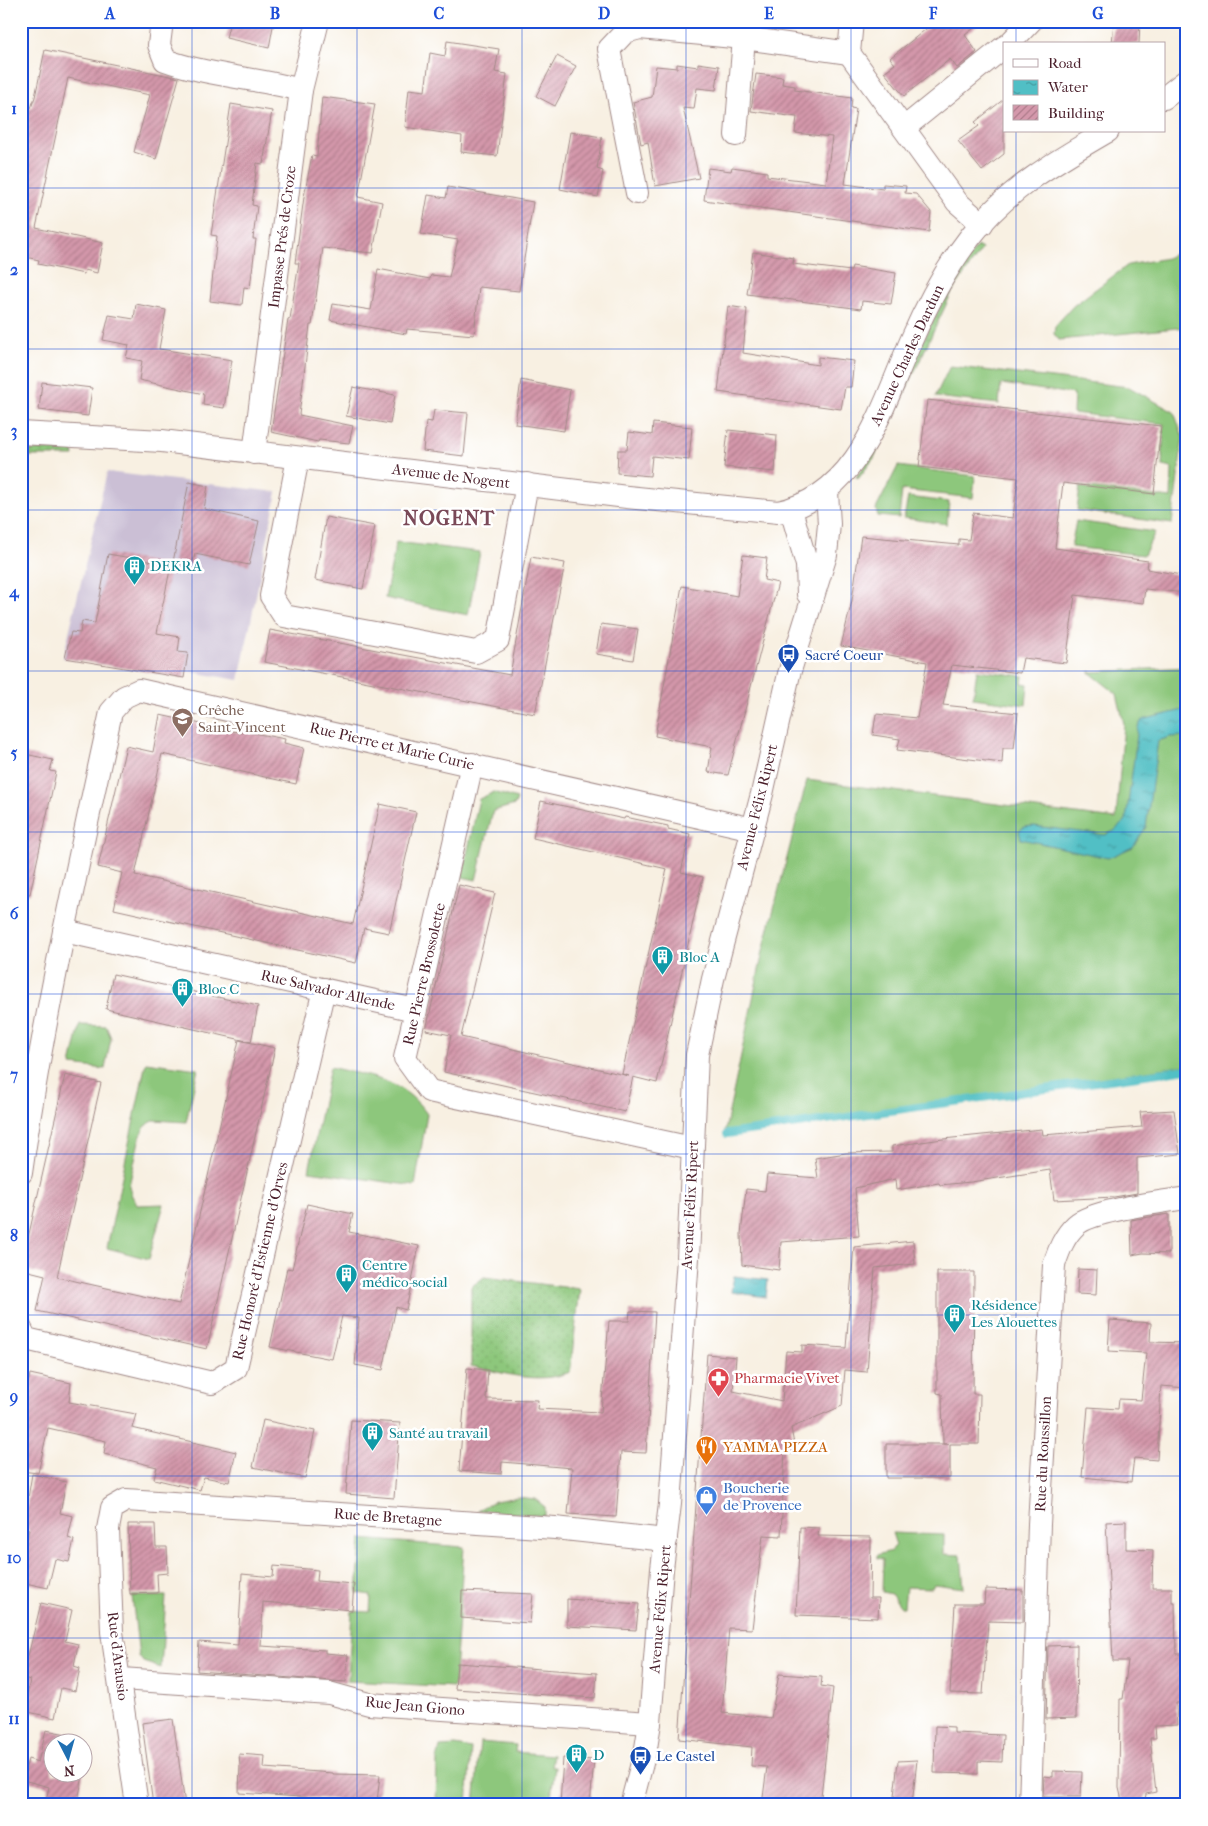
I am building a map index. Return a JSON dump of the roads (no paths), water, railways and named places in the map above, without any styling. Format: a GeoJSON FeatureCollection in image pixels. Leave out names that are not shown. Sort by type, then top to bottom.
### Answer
{"type":"FeatureCollection","features":[{"type":"Feature","properties":{"kind":"street"},"geometry":{"type":"LineString","coordinates":[[162,21],[159,45],[165,60],[182,66],[270,82],[301,90]]}},
{"type":"Feature","properties":{"kind":"street","name":"Impasse Prés de Croze"},"geometry":{"type":"LineString","coordinates":[[254,453],[301,90],[318,21]]}},
{"type":"Feature","properties":{"kind":"street"},"geometry":{"type":"LineString","coordinates":[[852,21],[849,53],[957,202],[982,224]]}},
{"type":"Feature","properties":{"kind":"street"},"geometry":{"type":"LineString","coordinates":[[1011,42],[1031,21]]}},
{"type":"Feature","properties":{"kind":"street"},"geometry":{"type":"LineString","coordinates":[[637,193],[609,48],[625,32],[640,28],[744,38],[849,53]]}},
{"type":"Feature","properties":{"kind":"street"},"geometry":{"type":"LineString","coordinates":[[736,135],[744,38]]}},
{"type":"Feature","properties":{"kind":"street"},"geometry":{"type":"LineString","coordinates":[[904,128],[1003,48]]}},
{"type":"Feature","properties":{"kind":"street"},"geometry":{"type":"LineString","coordinates":[[1166,96],[1187,80]]}},
{"type":"Feature","properties":{"kind":"street"},"geometry":{"type":"LineString","coordinates":[[1166,101],[1187,96]]}},
{"type":"Feature","properties":{"kind":"street","name":"Avenue Charles Dardun"},"geometry":{"type":"LineString","coordinates":[[827,492],[862,452],[926,308],[948,269],[982,224],[1005,200],[1037,173],[1106,132]]}},
{"type":"Feature","properties":{"kind":"street","name":"Avenue de Nogent"},"geometry":{"type":"LineString","coordinates":[[21,433],[162,441],[706,506],[778,512],[791,510],[827,492]]}},
{"type":"Feature","properties":{"kind":"street","name":"Avenue de Nogent"},"geometry":{"type":"LineString","coordinates":[[21,442],[71,436]]}},
{"type":"Feature","properties":{"kind":"street"},"geometry":{"type":"LineString","coordinates":[[298,458],[271,596],[284,616],[476,652],[498,640],[527,484]]}},
{"type":"Feature","properties":{"kind":"street","name":"Avenue Félix Ripert"},"geometry":{"type":"LineString","coordinates":[[631,1805],[646,1748],[650,1723],[686,1289],[697,1055],[713,979],[753,829],[785,690],[806,615],[826,554],[829,524],[827,492]]}},
{"type":"Feature","properties":{"kind":"street","name":"Avenue Félix Ripert"},"geometry":{"type":"LineString","coordinates":[[791,510],[807,565],[806,615]]}},
{"type":"Feature","properties":{"kind":"street","name":"Rue Pierre et Marie Curie"},"geometry":{"type":"LineString","coordinates":[[64,931],[111,712],[124,697],[139,690],[753,829]]}},
{"type":"Feature","properties":{"kind":"street","name":"Rue Pierre Brossolette"},"geometry":{"type":"LineString","coordinates":[[472,764],[404,1058],[429,1091],[692,1148]]}},
{"type":"Feature","properties":{"kind":"street"},"geometry":{"type":"LineString","coordinates":[[21,1173],[25,1111],[64,931]]}},
{"type":"Feature","properties":{"kind":"street","name":"Rue Salvador Allende"},"geometry":{"type":"LineString","coordinates":[[64,931],[416,1010]]}},
{"type":"Feature","properties":{"kind":"street","name":"Rue Honoré d'Estienne d'Orves"},"geometry":{"type":"LineString","coordinates":[[21,1329],[26,1338],[212,1383],[236,1368],[324,990]]}},
{"type":"Feature","properties":{"kind":"street","name":"Rue du Roussillon"},"geometry":{"type":"LineString","coordinates":[[1030,1805],[1039,1524],[1054,1265],[1066,1236],[1077,1224],[1125,1209],[1187,1198]]}},
{"type":"Feature","properties":{"kind":"street","name":"Rue de Bretagne"},"geometry":{"type":"LineString","coordinates":[[112,1508],[126,1500],[555,1528],[666,1540]]}},
{"type":"Feature","properties":{"kind":"street","name":"Rue d'Arausio"},"geometry":{"type":"LineString","coordinates":[[112,1508],[108,1529],[112,1632],[121,1679],[137,1805]]}},
{"type":"Feature","properties":{"kind":"street","name":"Rue Jean Giono"},"geometry":{"type":"LineString","coordinates":[[121,1679],[329,1693],[370,1704],[650,1723]]}},
{"type":"Feature","properties":{"kind":"water"},"geometry":{"type":"Polygon","coordinates":[[[1187,709],[1187,736],[1170,737],[1158,741],[1146,827],[1133,847],[1108,858],[1021,839],[1019,831],[1024,827],[1034,826],[1105,835],[1114,831],[1126,820],[1138,727],[1142,720],[1187,709]]]}},
{"type":"Feature","properties":{"kind":"water"},"geometry":{"type":"Polygon","coordinates":[[[734,1276],[768,1280],[766,1297],[731,1292],[734,1276]]]}},
{"type":"Feature","properties":{"kind":"waterway"},"geometry":{"type":"LineString","coordinates":[[727,1134],[1187,1069]]}},
{"type":"Feature","properties":{"kind":"place","name":"DEKRA"},"geometry":{"type":"Point","coordinates":[134,585]}},
{"type":"Feature","properties":{"kind":"place","name":"Sacré Coeur"},"geometry":{"type":"Point","coordinates":[789,674]}},
{"type":"Feature","properties":{"kind":"place","name":"Crêche Saint-Vincent"},"geometry":{"type":"Point","coordinates":[182,738]}},
{"type":"Feature","properties":{"kind":"place","name":"Bloc A"},"geometry":{"type":"Point","coordinates":[663,976]}},
{"type":"Feature","properties":{"kind":"place","name":"Bloc C"},"geometry":{"type":"Point","coordinates":[182,1008]}},
{"type":"Feature","properties":{"kind":"place","name":"Centre médico-social"},"geometry":{"type":"Point","coordinates":[346,1293]}},
{"type":"Feature","properties":{"kind":"place","name":"Résidence Les Alouettes"},"geometry":{"type":"Point","coordinates":[955,1333]}},
{"type":"Feature","properties":{"kind":"place","name":"Pharmacie Vivet"},"geometry":{"type":"Point","coordinates":[718,1397]}},
{"type":"Feature","properties":{"kind":"place","name":"Santé au travail"},"geometry":{"type":"Point","coordinates":[373,1452]}},
{"type":"Feature","properties":{"kind":"place","name":"YAMMA PIZZA"},"geometry":{"type":"Point","coordinates":[707,1466]}},
{"type":"Feature","properties":{"kind":"place","name":"Boucherie de Provence"},"geometry":{"type":"Point","coordinates":[707,1516]}},
{"type":"Feature","properties":{"kind":"place","name":"D"},"geometry":{"type":"Point","coordinates":[577,1774]}},
{"type":"Feature","properties":{"kind":"place","name":"Le Castel"},"geometry":{"type":"Point","coordinates":[640,1775]}},
{"type":"Feature","properties":{"kind":"district","name":"NOGENT"},"geometry":{"type":"Point","coordinates":[449,518]}}]}
